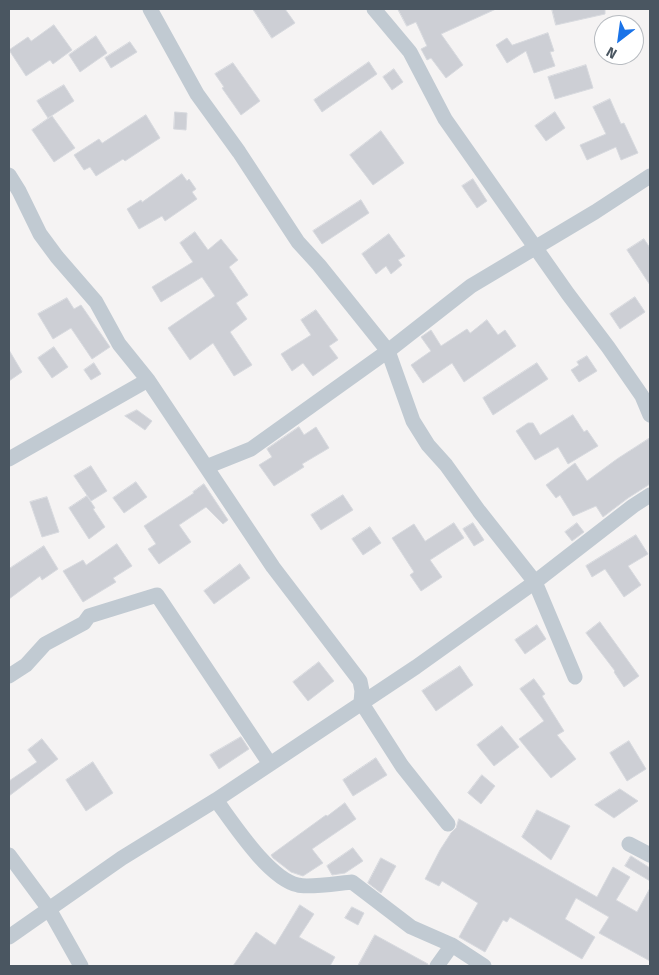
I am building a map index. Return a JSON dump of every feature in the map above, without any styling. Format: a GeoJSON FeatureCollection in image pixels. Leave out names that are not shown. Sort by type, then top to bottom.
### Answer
{"type":"FeatureCollection","features":[{"type":"Feature","properties":{"kind":"street"},"geometry":{"type":"LineString","coordinates":[[150,9],[196,94],[239,152],[298,242],[319,264],[388,351],[413,421],[428,445],[446,465],[479,511],[535,582],[575,677]]}},
{"type":"Feature","properties":{"kind":"street"},"geometry":{"type":"LineString","coordinates":[[374,9],[410,52],[445,119],[642,396],[650,415]]}},
{"type":"Feature","properties":{"kind":"street"},"geometry":{"type":"LineString","coordinates":[[9,175],[40,234],[96,302],[119,344],[148,380],[273,567],[360,681],[362,691],[361,702],[402,766],[448,824]]}},
{"type":"Feature","properties":{"kind":"street"},"geometry":{"type":"LineString","coordinates":[[206,467],[251,449],[388,351],[471,286],[595,212],[650,176]]}},
{"type":"Feature","properties":{"kind":"street"},"geometry":{"type":"LineString","coordinates":[[10,456],[148,380]]}},
{"type":"Feature","properties":{"kind":"street"},"geometry":{"type":"LineString","coordinates":[[9,937],[122,858],[216,800],[416,667],[535,582],[632,506],[650,496]]}},
{"type":"Feature","properties":{"kind":"street"},"geometry":{"type":"LineString","coordinates":[[9,676],[26,664],[45,644],[84,623],[89,616],[157,595],[270,764]]}},
{"type":"Feature","properties":{"kind":"street"},"geometry":{"type":"LineString","coordinates":[[360,681],[384,687]]}},
{"type":"Feature","properties":{"kind":"street"},"geometry":{"type":"LineString","coordinates":[[216,800],[255,853],[279,876],[298,886],[352,882],[411,927],[452,945],[484,966]]}},
{"type":"Feature","properties":{"kind":"street"},"geometry":{"type":"LineString","coordinates":[[629,844],[650,855]]}},
{"type":"Feature","properties":{"kind":"street"},"geometry":{"type":"LineString","coordinates":[[9,855],[49,909],[81,966]]}},
{"type":"Feature","properties":{"kind":"street"},"geometry":{"type":"LineString","coordinates":[[437,966],[452,945]]}},
{"type":"Feature","properties":{"kind":"building"},"geometry":{"type":"Polygon","coordinates":[[[253,9],[285,9],[295,23],[272,38],[253,9]]]}},
{"type":"Feature","properties":{"kind":"building"},"geometry":{"type":"Polygon","coordinates":[[[398,9],[496,9],[441,34],[463,65],[446,78],[431,58],[427,60],[421,49],[427,46],[416,22],[407,26],[398,9]]]}},
{"type":"Feature","properties":{"kind":"building"},"geometry":{"type":"Polygon","coordinates":[[[552,9],[605,9],[605,14],[556,25],[552,9]]]}},
{"type":"Feature","properties":{"kind":"building"},"geometry":{"type":"Polygon","coordinates":[[[54,25],[72,50],[53,64],[50,60],[26,76],[9,50],[28,37],[31,41],[54,25]]]}},
{"type":"Feature","properties":{"kind":"building"},"geometry":{"type":"Polygon","coordinates":[[[548,33],[554,51],[550,52],[555,66],[534,73],[526,51],[507,63],[496,45],[507,38],[512,45],[548,33]]]}},
{"type":"Feature","properties":{"kind":"building"},"geometry":{"type":"Polygon","coordinates":[[[96,36],[107,53],[80,72],[69,55],[96,36]]]}},
{"type":"Feature","properties":{"kind":"building"},"geometry":{"type":"Polygon","coordinates":[[[130,42],[137,52],[111,68],[105,58],[130,42]]]}},
{"type":"Feature","properties":{"kind":"building"},"geometry":{"type":"Polygon","coordinates":[[[369,62],[377,74],[322,112],[314,100],[369,62]]]}},
{"type":"Feature","properties":{"kind":"building"},"geometry":{"type":"Polygon","coordinates":[[[233,63],[260,101],[241,115],[222,88],[224,87],[215,74],[233,63]]]}},
{"type":"Feature","properties":{"kind":"building"},"geometry":{"type":"Polygon","coordinates":[[[586,65],[593,88],[555,99],[548,77],[586,65]]]}},
{"type":"Feature","properties":{"kind":"building"},"geometry":{"type":"Polygon","coordinates":[[[394,69],[403,82],[392,90],[383,77],[394,69]]]}},
{"type":"Feature","properties":{"kind":"building"},"geometry":{"type":"Polygon","coordinates":[[[64,85],[74,101],[48,118],[37,101],[64,85]]]}},
{"type":"Feature","properties":{"kind":"building"},"geometry":{"type":"Polygon","coordinates":[[[610,99],[621,124],[624,123],[638,153],[621,160],[616,147],[587,160],[580,145],[606,134],[593,107],[610,99]]]}},
{"type":"Feature","properties":{"kind":"building"},"geometry":{"type":"Polygon","coordinates":[[[175,112],[187,113],[186,130],[174,129],[175,112]]]}},
{"type":"Feature","properties":{"kind":"building"},"geometry":{"type":"Polygon","coordinates":[[[555,112],[565,128],[546,141],[535,126],[555,112]]]}},
{"type":"Feature","properties":{"kind":"building"},"geometry":{"type":"Polygon","coordinates":[[[146,115],[160,138],[125,161],[123,159],[96,176],[90,167],[84,170],[74,155],[99,139],[102,143],[146,115]]]}},
{"type":"Feature","properties":{"kind":"building"},"geometry":{"type":"Polygon","coordinates":[[[52,116],[75,148],[54,162],[32,130],[52,116]]]}},
{"type":"Feature","properties":{"kind":"building"},"geometry":{"type":"Polygon","coordinates":[[[381,131],[404,163],[373,185],[350,155],[381,131]]]}},
{"type":"Feature","properties":{"kind":"building"},"geometry":{"type":"Polygon","coordinates":[[[182,174],[187,181],[189,179],[196,189],[192,192],[197,199],[165,221],[162,216],[139,229],[127,209],[141,200],[142,202],[182,174]]]}},
{"type":"Feature","properties":{"kind":"building"},"geometry":{"type":"Polygon","coordinates":[[[473,179],[487,201],[477,208],[462,186],[473,179]]]}},
{"type":"Feature","properties":{"kind":"building"},"geometry":{"type":"Polygon","coordinates":[[[361,200],[369,213],[322,244],[313,231],[361,200]]]}},
{"type":"Feature","properties":{"kind":"building"},"geometry":{"type":"Polygon","coordinates":[[[195,232],[208,250],[221,239],[238,260],[229,267],[248,295],[236,303],[247,319],[230,332],[252,365],[234,376],[213,343],[190,360],[168,328],[215,296],[202,277],[161,302],[152,287],[193,262],[180,243],[195,232]]]}},
{"type":"Feature","properties":{"kind":"building"},"geometry":{"type":"Polygon","coordinates":[[[389,234],[405,256],[398,260],[402,265],[391,274],[386,266],[376,274],[362,254],[389,234]]]}},
{"type":"Feature","properties":{"kind":"building"},"geometry":{"type":"Polygon","coordinates":[[[644,239],[650,248],[650,285],[627,250],[644,239]]]}},
{"type":"Feature","properties":{"kind":"building"},"geometry":{"type":"Polygon","coordinates":[[[635,297],[645,312],[620,329],[610,314],[635,297]]]}},
{"type":"Feature","properties":{"kind":"building"},"geometry":{"type":"Polygon","coordinates":[[[67,298],[74,309],[81,305],[110,347],[92,359],[71,328],[53,339],[38,314],[67,298]]]}},
{"type":"Feature","properties":{"kind":"building"},"geometry":{"type":"Polygon","coordinates":[[[316,310],[338,340],[329,346],[338,358],[313,376],[303,363],[292,371],[281,354],[311,335],[301,320],[316,310]]]}},
{"type":"Feature","properties":{"kind":"building"},"geometry":{"type":"Polygon","coordinates":[[[487,320],[498,335],[505,330],[516,346],[464,382],[452,363],[423,383],[411,365],[431,351],[421,337],[431,330],[441,346],[467,329],[470,333],[487,320]]]}},
{"type":"Feature","properties":{"kind":"building"},"geometry":{"type":"Polygon","coordinates":[[[54,347],[68,367],[52,378],[38,358],[54,347]]]}},
{"type":"Feature","properties":{"kind":"building"},"geometry":{"type":"Polygon","coordinates":[[[9,350],[22,372],[9,381],[9,350]]]}},
{"type":"Feature","properties":{"kind":"building"},"geometry":{"type":"Polygon","coordinates":[[[587,356],[597,371],[579,382],[571,370],[579,365],[577,362],[587,356]]]}},
{"type":"Feature","properties":{"kind":"building"},"geometry":{"type":"Polygon","coordinates":[[[94,363],[101,374],[91,380],[84,370],[94,363]]]}},
{"type":"Feature","properties":{"kind":"building"},"geometry":{"type":"Polygon","coordinates":[[[537,363],[548,379],[493,415],[483,398],[537,363]]]}},
{"type":"Feature","properties":{"kind":"building"},"geometry":{"type":"Polygon","coordinates":[[[137,410],[152,421],[145,430],[125,416],[137,410]]]}},
{"type":"Feature","properties":{"kind":"building"},"geometry":{"type":"Polygon","coordinates":[[[573,415],[584,432],[587,430],[598,446],[568,464],[558,447],[535,460],[516,431],[528,423],[533,423],[540,435],[573,415]]]}},
{"type":"Feature","properties":{"kind":"building"},"geometry":{"type":"Polygon","coordinates":[[[299,427],[304,435],[316,427],[329,448],[302,464],[304,467],[274,486],[259,465],[272,457],[267,449],[299,427]]]}},
{"type":"Feature","properties":{"kind":"building"},"geometry":{"type":"Polygon","coordinates":[[[650,438],[650,484],[603,517],[596,506],[573,516],[560,495],[556,498],[546,485],[575,463],[587,481],[650,438]]]}},
{"type":"Feature","properties":{"kind":"building"},"geometry":{"type":"Polygon","coordinates":[[[91,466],[107,491],[91,501],[74,476],[91,466]]]}},
{"type":"Feature","properties":{"kind":"building"},"geometry":{"type":"Polygon","coordinates":[[[136,482],[147,497],[124,513],[113,498],[136,482]]]}},
{"type":"Feature","properties":{"kind":"building"},"geometry":{"type":"Polygon","coordinates":[[[204,484],[228,520],[223,524],[206,507],[179,525],[191,542],[159,564],[148,549],[156,544],[144,526],[194,493],[204,484]]]}},
{"type":"Feature","properties":{"kind":"building"},"geometry":{"type":"Polygon","coordinates":[[[343,495],[353,510],[321,530],[311,515],[343,495]]]}},
{"type":"Feature","properties":{"kind":"building"},"geometry":{"type":"Polygon","coordinates":[[[87,496],[105,527],[89,539],[69,508],[87,496]]]}},
{"type":"Feature","properties":{"kind":"building"},"geometry":{"type":"Polygon","coordinates":[[[47,497],[59,532],[42,537],[30,502],[47,497]]]}},
{"type":"Feature","properties":{"kind":"building"},"geometry":{"type":"Polygon","coordinates":[[[454,523],[464,538],[430,560],[442,577],[421,591],[410,575],[414,572],[392,538],[414,524],[425,541],[454,523]]]}},
{"type":"Feature","properties":{"kind":"building"},"geometry":{"type":"Polygon","coordinates":[[[473,523],[484,540],[474,546],[463,529],[473,523]]]}},
{"type":"Feature","properties":{"kind":"building"},"geometry":{"type":"Polygon","coordinates":[[[577,523],[584,532],[572,541],[565,532],[577,523]]]}},
{"type":"Feature","properties":{"kind":"building"},"geometry":{"type":"Polygon","coordinates":[[[370,527],[381,543],[363,555],[352,539],[370,527]]]}},
{"type":"Feature","properties":{"kind":"building"},"geometry":{"type":"Polygon","coordinates":[[[636,535],[648,554],[628,566],[641,585],[624,597],[605,569],[592,577],[586,566],[636,535]]]}},
{"type":"Feature","properties":{"kind":"building"},"geometry":{"type":"Polygon","coordinates":[[[117,544],[132,566],[113,578],[116,582],[83,602],[63,571],[83,560],[86,565],[117,544]]]}},
{"type":"Feature","properties":{"kind":"building"},"geometry":{"type":"Polygon","coordinates":[[[44,546],[58,569],[42,580],[40,576],[9,599],[9,569],[44,546]]]}},
{"type":"Feature","properties":{"kind":"building"},"geometry":{"type":"Polygon","coordinates":[[[240,564],[250,578],[214,604],[204,591],[240,564]]]}},
{"type":"Feature","properties":{"kind":"building"},"geometry":{"type":"Polygon","coordinates":[[[600,622],[639,676],[624,687],[615,671],[586,633],[600,622]]]}},
{"type":"Feature","properties":{"kind":"building"},"geometry":{"type":"Polygon","coordinates":[[[537,625],[546,639],[525,654],[515,640],[537,625]]]}},
{"type":"Feature","properties":{"kind":"building"},"geometry":{"type":"Polygon","coordinates":[[[319,662],[334,681],[308,701],[293,682],[319,662]]]}},
{"type":"Feature","properties":{"kind":"building"},"geometry":{"type":"Polygon","coordinates":[[[460,666],[473,685],[436,711],[422,691],[460,666]]]}},
{"type":"Feature","properties":{"kind":"building"},"geometry":{"type":"Polygon","coordinates":[[[534,679],[545,694],[542,696],[564,731],[557,735],[576,759],[551,778],[519,739],[544,721],[520,689],[534,679]]]}},
{"type":"Feature","properties":{"kind":"building"},"geometry":{"type":"Polygon","coordinates":[[[502,726],[519,747],[494,766],[477,745],[502,726]]]}},
{"type":"Feature","properties":{"kind":"building"},"geometry":{"type":"Polygon","coordinates":[[[241,737],[249,749],[219,769],[210,755],[241,737]]]}},
{"type":"Feature","properties":{"kind":"building"},"geometry":{"type":"Polygon","coordinates":[[[42,739],[58,759],[9,796],[9,781],[37,762],[28,750],[42,739]]]}},
{"type":"Feature","properties":{"kind":"building"},"geometry":{"type":"Polygon","coordinates":[[[629,741],[646,769],[627,781],[610,753],[629,741]]]}},
{"type":"Feature","properties":{"kind":"building"},"geometry":{"type":"Polygon","coordinates":[[[376,758],[387,775],[353,796],[343,780],[376,758]]]}},
{"type":"Feature","properties":{"kind":"building"},"geometry":{"type":"Polygon","coordinates":[[[93,762],[113,793],[86,811],[66,780],[93,762]]]}},
{"type":"Feature","properties":{"kind":"building"},"geometry":{"type":"Polygon","coordinates":[[[482,775],[495,786],[481,804],[468,793],[482,775]]]}},
{"type":"Feature","properties":{"kind":"building"},"geometry":{"type":"Polygon","coordinates":[[[620,789],[638,801],[614,818],[595,805],[620,789]]]}},
{"type":"Feature","properties":{"kind":"building"},"geometry":{"type":"Polygon","coordinates":[[[345,803],[356,819],[312,849],[323,863],[303,876],[291,872],[273,858],[271,855],[345,803]]]}},
{"type":"Feature","properties":{"kind":"building"},"geometry":{"type":"Polygon","coordinates":[[[537,810],[570,826],[551,860],[522,837],[537,810]]]}},
{"type":"Feature","properties":{"kind":"building"},"geometry":{"type":"Polygon","coordinates":[[[459,819],[597,897],[613,867],[630,877],[616,900],[637,912],[650,888],[650,961],[599,933],[609,917],[576,898],[565,919],[595,937],[582,959],[510,917],[507,922],[503,920],[485,952],[459,937],[478,903],[442,881],[439,886],[425,879],[440,850],[456,828],[459,819]]]}},
{"type":"Feature","properties":{"kind":"building"},"geometry":{"type":"Polygon","coordinates":[[[353,848],[363,861],[345,873],[332,875],[327,866],[353,848]]]}},
{"type":"Feature","properties":{"kind":"building"},"geometry":{"type":"Polygon","coordinates":[[[631,856],[650,868],[650,881],[625,866],[631,856]]]}},
{"type":"Feature","properties":{"kind":"building"},"geometry":{"type":"Polygon","coordinates":[[[381,858],[396,866],[381,893],[368,883],[381,858]]]}},
{"type":"Feature","properties":{"kind":"building"},"geometry":{"type":"Polygon","coordinates":[[[300,905],[314,914],[299,937],[335,957],[330,966],[233,966],[256,932],[275,945],[300,905]]]}},
{"type":"Feature","properties":{"kind":"building"},"geometry":{"type":"Polygon","coordinates":[[[352,907],[364,913],[358,925],[345,918],[352,907]]]}},
{"type":"Feature","properties":{"kind":"building"},"geometry":{"type":"Polygon","coordinates":[[[375,935],[428,964],[428,966],[358,966],[375,935]]]}}]}
